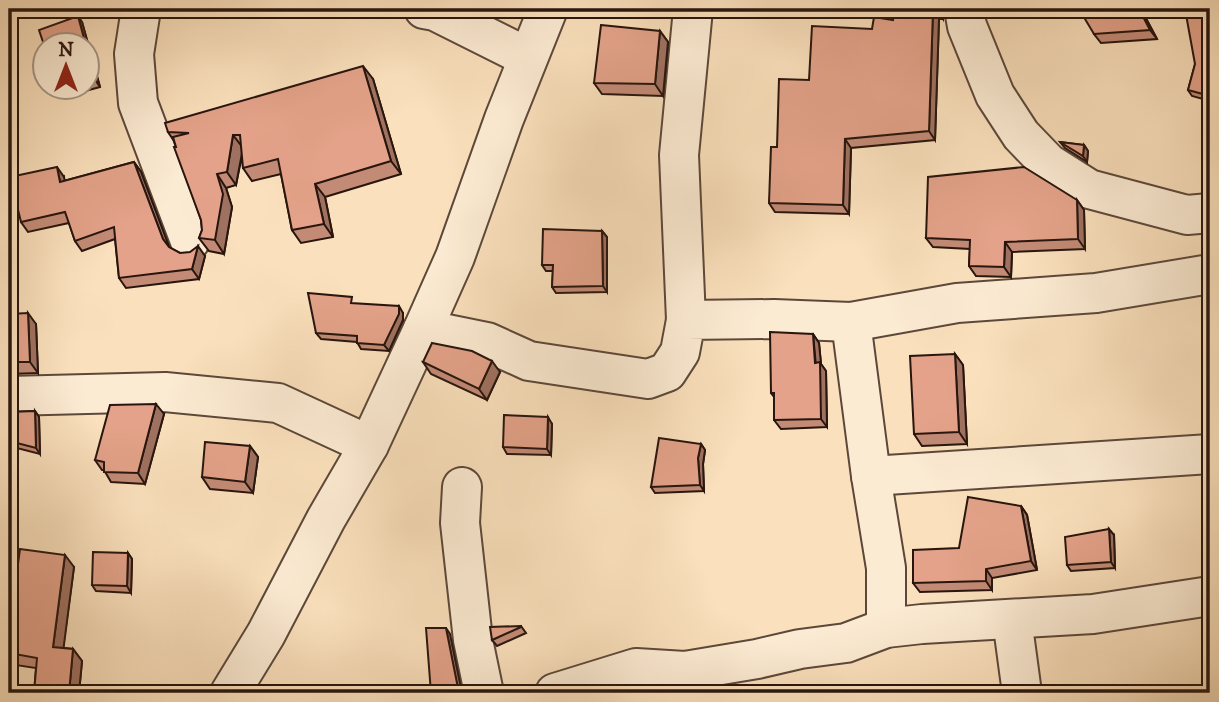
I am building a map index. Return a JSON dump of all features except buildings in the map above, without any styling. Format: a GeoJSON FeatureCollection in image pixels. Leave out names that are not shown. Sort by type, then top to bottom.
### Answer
{"type":"FeatureCollection","features":[{"type":"Feature","properties":{"kind":"street"},"geometry":{"type":"LineString","coordinates":[[141,9],[134,54],[138,103],[190,241]]}},
{"type":"Feature","properties":{"kind":"street"},"geometry":{"type":"LineString","coordinates":[[424,9],[435,10],[527,57]]}},
{"type":"Feature","properties":{"kind":"street"},"geometry":{"type":"LineString","coordinates":[[230,693],[266,634],[326,519],[369,445],[423,329],[455,257],[503,119],[548,9]]}},
{"type":"Feature","properties":{"kind":"street"},"geometry":{"type":"LineString","coordinates":[[423,329],[487,342],[528,361],[649,379],[667,372],[680,352],[686,320],[679,155],[693,9]]}},
{"type":"Feature","properties":{"kind":"street"},"geometry":{"type":"LineString","coordinates":[[964,9],[967,26],[996,95],[1020,135],[1048,163],[1088,189],[1187,215],[1210,213]]}},
{"type":"Feature","properties":{"kind":"street"},"geometry":{"type":"LineString","coordinates":[[686,320],[774,318],[851,322],[957,303],[1096,293],[1210,274]]}},
{"type":"Feature","properties":{"kind":"street"},"geometry":{"type":"LineString","coordinates":[[851,322],[886,568],[886,628]]}},
{"type":"Feature","properties":{"kind":"street"},"geometry":{"type":"LineString","coordinates":[[9,396],[166,392],[278,403],[369,445]]}},
{"type":"Feature","properties":{"kind":"street"},"geometry":{"type":"LineString","coordinates":[[871,476],[1210,454]]}},
{"type":"Feature","properties":{"kind":"street"},"geometry":{"type":"LineString","coordinates":[[463,488],[460,523],[473,639],[484,693]]}},
{"type":"Feature","properties":{"kind":"street"},"geometry":{"type":"LineString","coordinates":[[555,693],[636,668],[685,671],[846,643],[886,628],[1093,614],[1210,596]]}},
{"type":"Feature","properties":{"kind":"street"},"geometry":{"type":"LineString","coordinates":[[1012,619],[1022,693]]}}]}
